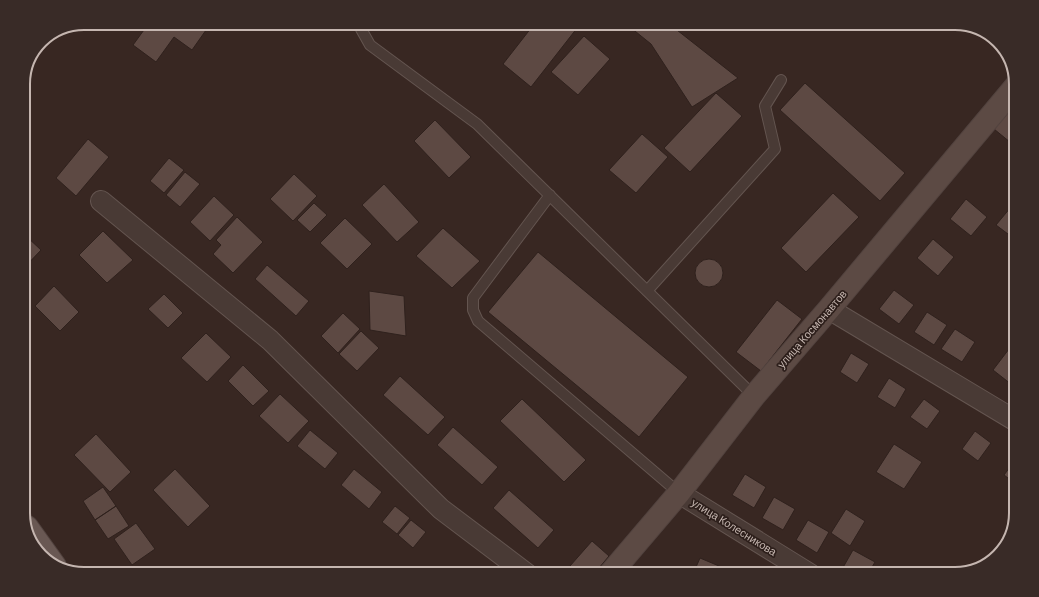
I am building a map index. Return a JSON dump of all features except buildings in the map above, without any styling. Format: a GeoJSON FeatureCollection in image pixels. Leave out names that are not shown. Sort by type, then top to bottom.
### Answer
{"type":"FeatureCollection","features":[{"type":"Feature","properties":{"kind":"main road","name":"улица Космонавтов"},"geometry":{"type":"LineString","coordinates":[[616,567],[679,493],[754,396],[1009,100]]}},
{"type":"Feature","properties":{"kind":"street"},"geometry":{"type":"LineString","coordinates":[[101,201],[270,340],[440,509],[518,567]]}},
{"type":"Feature","properties":{"kind":"street"},"geometry":{"type":"LineString","coordinates":[[829,309],[1009,417]]}},
{"type":"Feature","properties":{"kind":"street","name":"улица Колесникова"},"geometry":{"type":"LineString","coordinates":[[679,493],[799,567]]}},
{"type":"Feature","properties":{"kind":"lane"},"geometry":{"type":"LineString","coordinates":[[362,30],[370,45],[478,124],[754,396]]}},
{"type":"Feature","properties":{"kind":"lane"},"geometry":{"type":"LineString","coordinates":[[647,291],[775,149],[766,106],[781,80]]}},
{"type":"Feature","properties":{"kind":"lane"},"geometry":{"type":"LineString","coordinates":[[550,195],[472,298],[473,310],[478,321],[679,493]]}}]}
